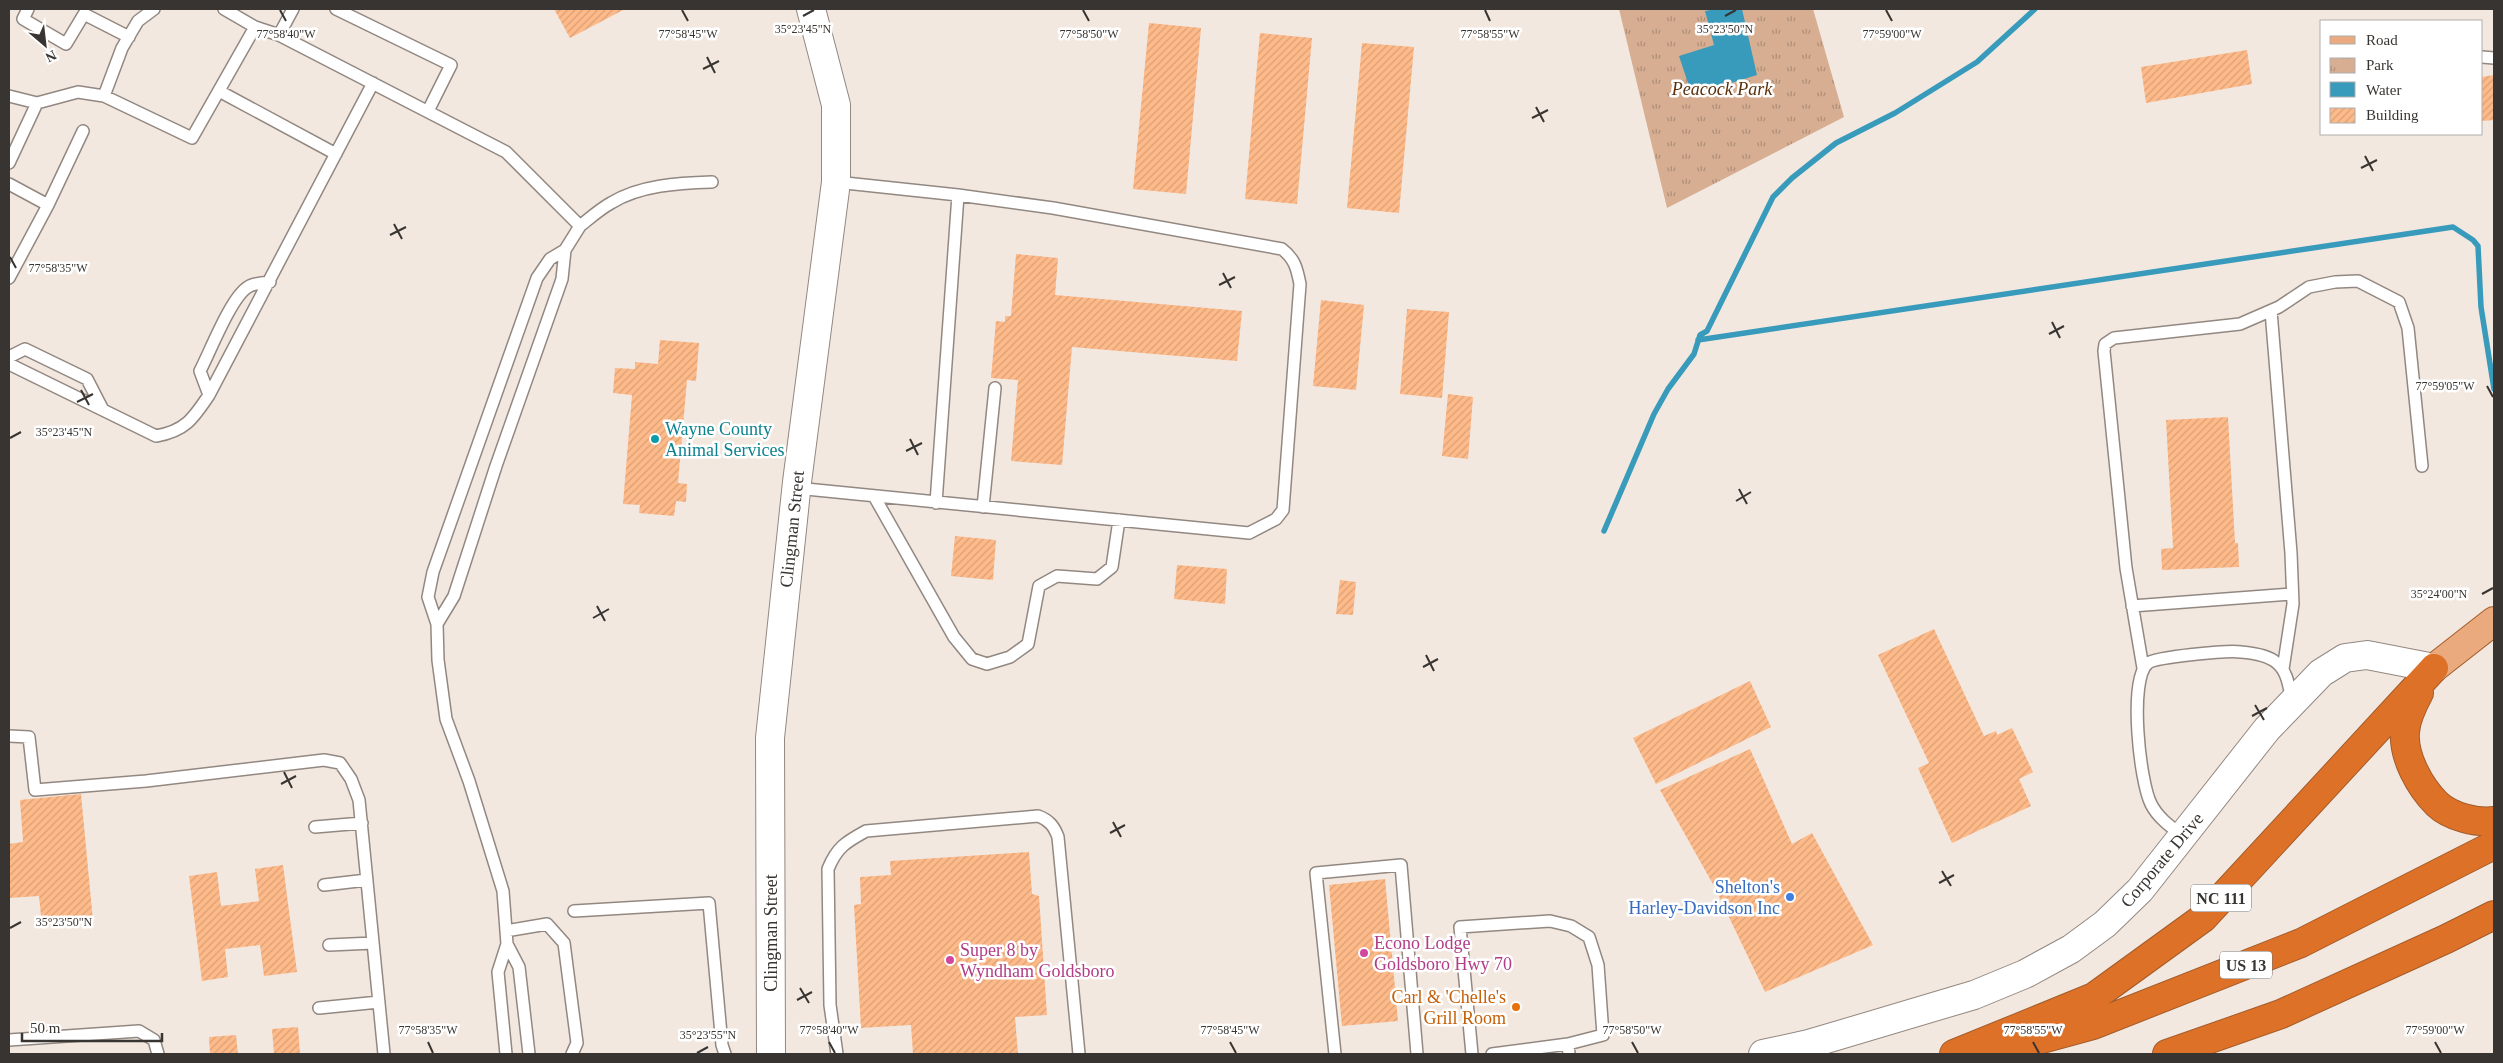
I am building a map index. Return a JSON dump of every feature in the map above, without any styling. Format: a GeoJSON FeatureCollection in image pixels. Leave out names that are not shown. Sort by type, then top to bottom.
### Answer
{"type":"FeatureCollection","features":[{"type":"Feature","properties":{"kind":"highway"},"geometry":{"type":"LineString","coordinates":[[2434,668],[2409,711],[2405,734],[2409,761],[2438,804],[2458,816],[2480,823],[2494,821]]}},
{"type":"Feature","properties":{"kind":"highway","name":"NC 111"},"geometry":{"type":"LineString","coordinates":[[1954,1054],[2094,997],[2203,918],[2434,668]]}},
{"type":"Feature","properties":{"kind":"highway","name":"US 13"},"geometry":{"type":"LineString","coordinates":[[1985,1054],[2093,1025],[2301,943],[2494,845]]}},
{"type":"Feature","properties":{"kind":"highway"},"geometry":{"type":"LineString","coordinates":[[2168,1054],[2281,1014],[2446,940],[2494,915]]}},
{"type":"Feature","properties":{"kind":"main road","name":"NC 111"},"geometry":{"type":"LineString","coordinates":[[2434,668],[2494,621]]}},
{"type":"Feature","properties":{"kind":"street","name":"Clingman Street"},"geometry":{"type":"LineString","coordinates":[[771,1054],[770,738],[796,488],[836,182],[836,105],[811,9]]}},
{"type":"Feature","properties":{"kind":"street","name":"Corporate Drive"},"geometry":{"type":"LineString","coordinates":[[1763,1054],[1809,1044],[1974,995],[2025,974],[2070,949],[2105,924],[2140,890],[2267,729],[2322,673],[2345,658],[2367,655],[2434,668]]}},
{"type":"Feature","properties":{"kind":"lane"},"geometry":{"type":"LineString","coordinates":[[28,9],[22,19],[66,44],[85,11],[129,37]]}},
{"type":"Feature","properties":{"kind":"lane"},"geometry":{"type":"LineString","coordinates":[[104,96],[122,48],[138,21],[154,9]]}},
{"type":"Feature","properties":{"kind":"lane"},"geometry":{"type":"LineString","coordinates":[[224,9],[255,27],[279,35],[506,152],[580,226]]}},
{"type":"Feature","properties":{"kind":"lane"},"geometry":{"type":"LineString","coordinates":[[279,35],[293,9]]}},
{"type":"Feature","properties":{"kind":"lane"},"geometry":{"type":"LineString","coordinates":[[336,9],[451,65],[428,112]]}},
{"type":"Feature","properties":{"kind":"lane"},"geometry":{"type":"LineString","coordinates":[[9,96],[38,103],[78,92],[104,96],[192,138],[255,27]]}},
{"type":"Feature","properties":{"kind":"lane"},"geometry":{"type":"LineString","coordinates":[[9,364],[156,436],[186,426],[209,395],[373,83]]}},
{"type":"Feature","properties":{"kind":"lane"},"geometry":{"type":"LineString","coordinates":[[219,91],[336,154]]}},
{"type":"Feature","properties":{"kind":"lane"},"geometry":{"type":"LineString","coordinates":[[9,163],[38,103]]}},
{"type":"Feature","properties":{"kind":"lane"},"geometry":{"type":"LineString","coordinates":[[9,278],[48,205],[83,131]]}},
{"type":"Feature","properties":{"kind":"lane"},"geometry":{"type":"LineString","coordinates":[[506,1054],[498,972],[507,944],[503,891],[469,781],[446,720],[438,660],[438,624],[428,597],[433,572],[537,278],[550,260],[565,250],[580,226],[611,202],[643,191],[678,183],[712,182]]}},
{"type":"Feature","properties":{"kind":"lane"},"geometry":{"type":"LineString","coordinates":[[796,488],[1249,533],[1276,520],[1283,510],[1300,284],[1297,266],[1291,256],[1282,249],[1053,208],[958,195],[836,182]]}},
{"type":"Feature","properties":{"kind":"lane"},"geometry":{"type":"LineString","coordinates":[[9,184],[48,205]]}},
{"type":"Feature","properties":{"kind":"lane"},"geometry":{"type":"LineString","coordinates":[[936,503],[958,195]]}},
{"type":"Feature","properties":{"kind":"lane"},"geometry":{"type":"LineString","coordinates":[[438,624],[454,596],[496,466],[562,279],[565,250]]}},
{"type":"Feature","properties":{"kind":"lane"},"geometry":{"type":"LineString","coordinates":[[2183,836],[2155,812],[2146,789],[2137,713],[2137,691],[2143,668],[2126,568],[2104,351],[2105,344],[2114,338],[2240,324],[2271,310],[2309,287],[2335,282],[2358,281],[2398,302],[2408,328],[2422,466]]}},
{"type":"Feature","properties":{"kind":"lane"},"geometry":{"type":"LineString","coordinates":[[209,395],[200,371],[233,303],[246,288],[255,283],[270,282]]}},
{"type":"Feature","properties":{"kind":"lane"},"geometry":{"type":"LineString","coordinates":[[2271,310],[2286,478],[2292,594],[2283,669],[2292,703]]}},
{"type":"Feature","properties":{"kind":"lane"},"geometry":{"type":"LineString","coordinates":[[9,357],[25,349],[87,379],[103,410]]}},
{"type":"Feature","properties":{"kind":"lane"},"geometry":{"type":"LineString","coordinates":[[983,507],[994,388]]}},
{"type":"Feature","properties":{"kind":"lane"},"geometry":{"type":"LineString","coordinates":[[874,496],[954,637],[972,659],[987,664],[1010,658],[1028,644],[1039,586],[1057,576],[1097,579],[1112,567],[1119,520]]}},
{"type":"Feature","properties":{"kind":"lane"},"geometry":{"type":"LineString","coordinates":[[2132,606],[2292,594]]}},
{"type":"Feature","properties":{"kind":"lane"},"geometry":{"type":"LineString","coordinates":[[2143,668],[2157,659],[2239,651],[2262,655],[2276,662],[2283,669]]}},
{"type":"Feature","properties":{"kind":"lane"},"geometry":{"type":"LineString","coordinates":[[9,736],[29,737],[35,790],[146,781],[324,760],[340,763],[351,779],[359,800],[384,1054]]}},
{"type":"Feature","properties":{"kind":"lane"},"geometry":{"type":"LineString","coordinates":[[837,1054],[830,1004],[828,898],[828,870],[834,855],[846,842],[866,832],[1038,816],[1046,819],[1054,827],[1058,837],[1079,1054]]}},
{"type":"Feature","properties":{"kind":"lane"},"geometry":{"type":"LineString","coordinates":[[315,827],[362,823]]}},
{"type":"Feature","properties":{"kind":"lane"},"geometry":{"type":"LineString","coordinates":[[1335,1054],[1316,873],[1401,865],[1417,1054]]}},
{"type":"Feature","properties":{"kind":"lane"},"geometry":{"type":"LineString","coordinates":[[324,885],[367,880]]}},
{"type":"Feature","properties":{"kind":"lane"},"geometry":{"type":"LineString","coordinates":[[574,911],[710,903],[722,1045],[725,1054]]}},
{"type":"Feature","properties":{"kind":"lane"},"geometry":{"type":"LineString","coordinates":[[1472,1054],[1460,927],[1550,921],[1571,926],[1588,937],[1598,965],[1603,1035],[1569,1049],[1492,1054]]}},
{"type":"Feature","properties":{"kind":"lane"},"geometry":{"type":"LineString","coordinates":[[506,931],[547,924],[564,943],[577,1043],[572,1054]]}},
{"type":"Feature","properties":{"kind":"lane"},"geometry":{"type":"LineString","coordinates":[[329,945],[373,943]]}},
{"type":"Feature","properties":{"kind":"lane"},"geometry":{"type":"LineString","coordinates":[[507,944],[519,967],[529,1054]]}},
{"type":"Feature","properties":{"kind":"lane"},"geometry":{"type":"LineString","coordinates":[[319,1008],[379,1002]]}},
{"type":"Feature","properties":{"kind":"lane"},"geometry":{"type":"LineString","coordinates":[[9,1040],[139,1031],[154,1040],[158,1054]]}},
{"type":"Feature","properties":{"kind":"green space","name":"Peacock Park"},"geometry":{"type":"Polygon","coordinates":[[[1619,9],[1813,9],[1844,117],[1667,208],[1619,9]]]}},
{"type":"Feature","properties":{"kind":"water"},"geometry":{"type":"Polygon","coordinates":[[[1742,9],[1757,75],[1692,95],[1679,56],[1714,45],[1705,11],[1742,9]]]}},
{"type":"Feature","properties":{"kind":"building"},"geometry":{"type":"Polygon","coordinates":[[[554,9],[625,9],[570,38],[554,9]]]}},
{"type":"Feature","properties":{"kind":"building"},"geometry":{"type":"Polygon","coordinates":[[[1149,23],[1201,28],[1186,194],[1133,189],[1149,23]]]}},
{"type":"Feature","properties":{"kind":"building"},"geometry":{"type":"Polygon","coordinates":[[[1260,33],[1312,38],[1297,204],[1245,199],[1260,33]]]}},
{"type":"Feature","properties":{"kind":"building"},"geometry":{"type":"Polygon","coordinates":[[[1362,43],[1414,47],[1399,213],[1347,208],[1362,43]]]}},
{"type":"Feature","properties":{"kind":"building"},"geometry":{"type":"Polygon","coordinates":[[[2247,50],[2252,84],[2146,103],[2141,67],[2247,50]]]}},
{"type":"Feature","properties":{"kind":"building"},"geometry":{"type":"Polygon","coordinates":[[[2494,75],[2494,120],[2483,121],[2483,77],[2494,75]]]}},
{"type":"Feature","properties":{"kind":"building"},"geometry":{"type":"Polygon","coordinates":[[[1016,254],[1058,258],[1055,295],[1242,311],[1237,361],[1072,347],[1062,465],[1011,461],[1018,380],[991,378],[996,321],[1005,322],[1005,316],[1011,316],[1016,254]]]}},
{"type":"Feature","properties":{"kind":"building"},"geometry":{"type":"Polygon","coordinates":[[[1321,300],[1364,305],[1356,390],[1313,386],[1321,300]]]}},
{"type":"Feature","properties":{"kind":"building"},"geometry":{"type":"Polygon","coordinates":[[[1407,309],[1449,312],[1442,398],[1400,394],[1407,309]]]}},
{"type":"Feature","properties":{"kind":"building","name":"Wayne County Animal Services"},"geometry":{"type":"Polygon","coordinates":[[[660,340],[699,343],[696,381],[687,380],[678,483],[687,484],[686,502],[676,501],[674,516],[639,513],[640,505],[623,504],[632,395],[613,393],[615,368],[635,369],[635,362],[658,364],[660,340]]]}},
{"type":"Feature","properties":{"kind":"building"},"geometry":{"type":"Polygon","coordinates":[[[1448,394],[1473,397],[1468,459],[1442,456],[1448,394]]]}},
{"type":"Feature","properties":{"kind":"building"},"geometry":{"type":"Polygon","coordinates":[[[2228,417],[2235,543],[2238,543],[2239,567],[2162,570],[2161,549],[2173,548],[2166,420],[2228,417]]]}},
{"type":"Feature","properties":{"kind":"building"},"geometry":{"type":"Polygon","coordinates":[[[955,536],[996,540],[993,580],[951,576],[955,536]]]}},
{"type":"Feature","properties":{"kind":"building"},"geometry":{"type":"Polygon","coordinates":[[[1177,565],[1227,569],[1225,604],[1174,599],[1177,565]]]}},
{"type":"Feature","properties":{"kind":"building"},"geometry":{"type":"Polygon","coordinates":[[[1340,580],[1356,582],[1353,615],[1336,614],[1340,580]]]}},
{"type":"Feature","properties":{"kind":"building"},"geometry":{"type":"Polygon","coordinates":[[[1934,629],[1984,736],[1996,731],[1997,735],[2012,728],[2033,772],[2019,779],[2031,806],[1952,843],[1918,768],[1929,763],[1878,655],[1934,629]]]}},
{"type":"Feature","properties":{"kind":"building"},"geometry":{"type":"Polygon","coordinates":[[[1750,681],[1771,727],[1656,784],[1633,738],[1750,681]]]}},
{"type":"Feature","properties":{"kind":"building"},"geometry":{"type":"Polygon","coordinates":[[[1750,749],[1792,844],[1812,833],[1873,945],[1765,992],[1714,886],[1660,790],[1750,749]]]}},
{"type":"Feature","properties":{"kind":"building"},"geometry":{"type":"Polygon","coordinates":[[[81,794],[93,921],[42,926],[39,896],[9,898],[9,844],[23,842],[20,800],[81,794]]]}},
{"type":"Feature","properties":{"kind":"building","name":"Super 8 by Wyndham Goldsboro"},"geometry":{"type":"Polygon","coordinates":[[[1029,852],[1032,894],[1039,896],[1047,1015],[1015,1017],[1018,1054],[913,1054],[911,1025],[861,1028],[854,905],[861,904],[860,877],[891,875],[890,861],[1029,852]]]}},
{"type":"Feature","properties":{"kind":"building"},"geometry":{"type":"Polygon","coordinates":[[[283,865],[297,972],[264,976],[260,945],[225,949],[228,977],[202,981],[189,876],[217,872],[221,906],[259,901],[255,869],[283,865]]]}},
{"type":"Feature","properties":{"kind":"building","name":"Econo Lodge Goldsboro Hwy 70"},"geometry":{"type":"Polygon","coordinates":[[[1385,879],[1398,1021],[1342,1026],[1329,885],[1385,879]]]}},
{"type":"Feature","properties":{"kind":"building"},"geometry":{"type":"Polygon","coordinates":[[[298,1027],[300,1054],[274,1054],[272,1029],[298,1027]]]}},
{"type":"Feature","properties":{"kind":"building"},"geometry":{"type":"Polygon","coordinates":[[[236,1035],[238,1054],[210,1054],[209,1037],[236,1035]]]}},
{"type":"Feature","properties":{"kind":"waterway"},"geometry":{"type":"LineString","coordinates":[[1604,531],[1654,414],[1668,389],[1694,354],[1700,335],[1707,331],[1773,197],[1792,178],[1836,143],[1895,113],[1977,62],[2035,9]]}},
{"type":"Feature","properties":{"kind":"waterway"},"geometry":{"type":"LineString","coordinates":[[1698,340],[2453,227],[2473,240],[2478,246],[2481,307],[2494,389]]}},
{"type":"Feature","properties":{"kind":"place","name":"Wayne County Animal Services"},"geometry":{"type":"Point","coordinates":[655,439]}},
{"type":"Feature","properties":{"kind":"place","name":"Shelton's Harley-Davidson Inc"},"geometry":{"type":"Point","coordinates":[1790,897]}},
{"type":"Feature","properties":{"kind":"place","name":"Econo Lodge Goldsboro Hwy 70"},"geometry":{"type":"Point","coordinates":[1364,953]}},
{"type":"Feature","properties":{"kind":"place","name":"Super 8 by Wyndham Goldsboro"},"geometry":{"type":"Point","coordinates":[950,960]}},
{"type":"Feature","properties":{"kind":"place","name":"Carl & 'Chelle's Grill Room"},"geometry":{"type":"Point","coordinates":[1516,1007]}}]}
